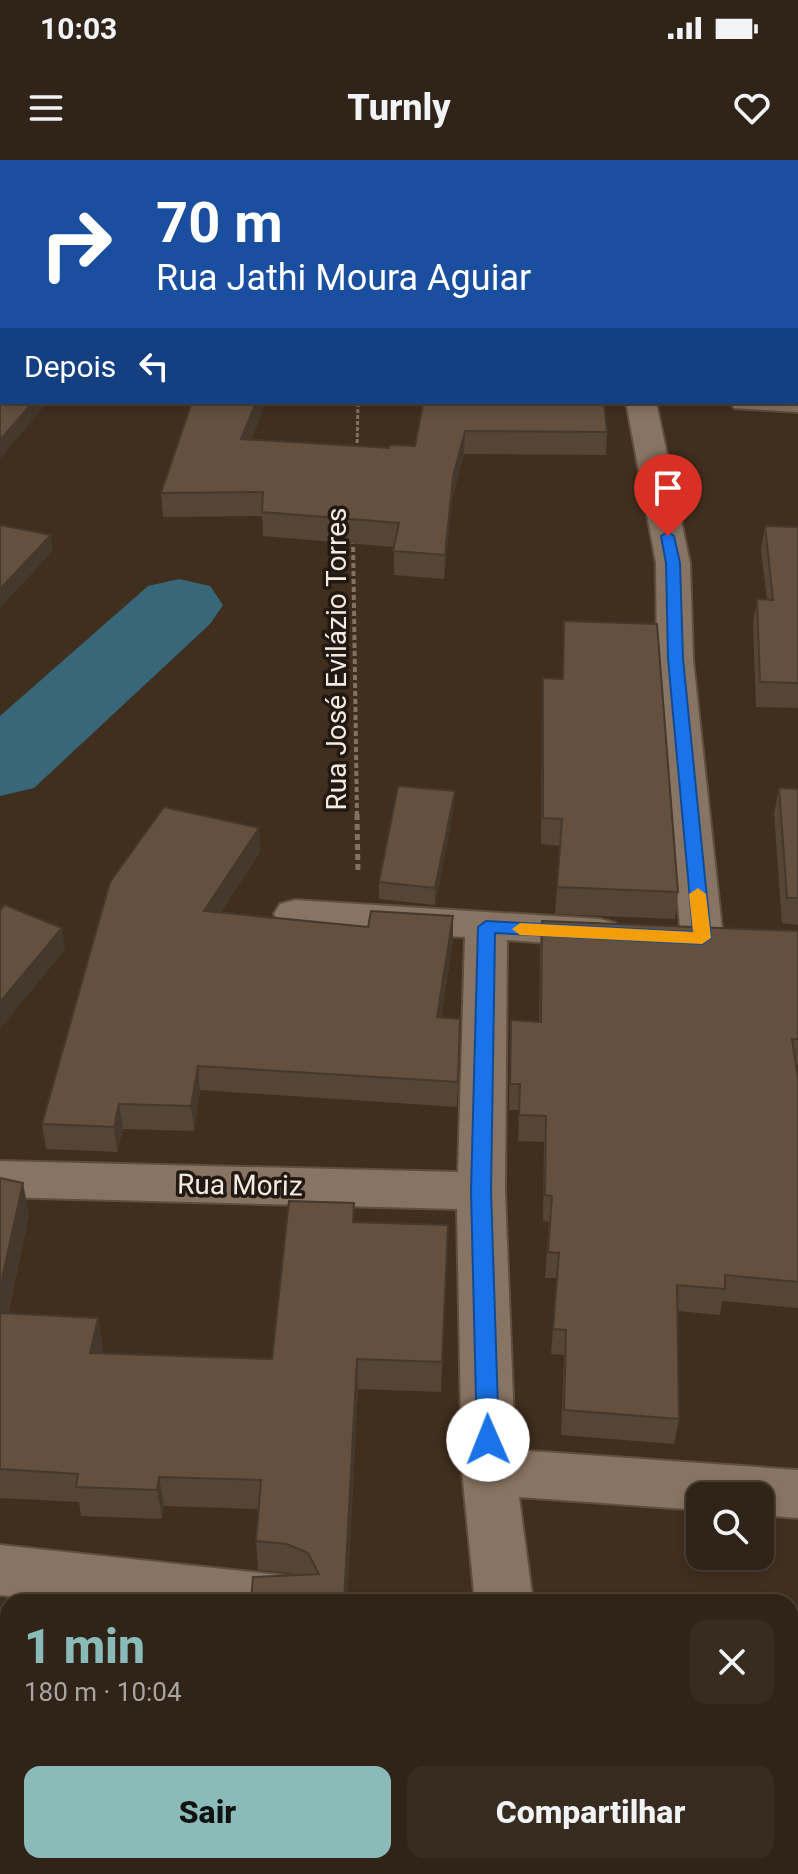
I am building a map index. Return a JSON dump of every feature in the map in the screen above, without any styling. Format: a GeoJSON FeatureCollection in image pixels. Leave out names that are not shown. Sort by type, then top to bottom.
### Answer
{"type":"FeatureCollection","features":[{"type":"Feature","properties":{"kind":"street"},"geometry":{"type":"LineString","coordinates":[[641,404],[673,563],[675,659],[671,937]]}},
{"type":"Feature","properties":{"kind":"street"},"geometry":{"type":"LineString","coordinates":[[295,914],[743,939]]}},
{"type":"Feature","properties":{"kind":"street"},"geometry":{"type":"LineString","coordinates":[[486,927],[481,1191],[489,1471],[503,1594]]}},
{"type":"Feature","properties":{"kind":"street","name":"Rua Moriz"},"geometry":{"type":"LineString","coordinates":[[0,1179],[481,1191]]}},
{"type":"Feature","properties":{"kind":"street"},"geometry":{"type":"LineString","coordinates":[[489,1471],[798,1494]]}},
{"type":"Feature","properties":{"kind":"street"},"geometry":{"type":"LineString","coordinates":[[0,1570],[217,1594]]}},
{"type":"Feature","properties":{"kind":"path"},"geometry":{"type":"LineString","coordinates":[[356,461],[358,404]]}},
{"type":"Feature","properties":{"kind":"path","name":"Rua José Evilázio Torres"},"geometry":{"type":"LineString","coordinates":[[353,535],[359,916]]}},
{"type":"Feature","properties":{"kind":"building"},"geometry":{"type":"Polygon","coordinates":[[[0,404],[31,404],[0,440],[0,404]]]}},
{"type":"Feature","properties":{"kind":"building"},"geometry":{"type":"Polygon","coordinates":[[[191,404],[255,404],[241,439],[389,448],[390,445],[415,446],[423,404],[604,404],[607,432],[465,431],[453,477],[445,555],[393,551],[399,523],[262,512],[263,492],[161,493],[191,404]]]}},
{"type":"Feature","properties":{"kind":"building"},"geometry":{"type":"Polygon","coordinates":[[[0,525],[51,535],[0,589],[0,525]]]}},
{"type":"Feature","properties":{"kind":"building"},"geometry":{"type":"Polygon","coordinates":[[[765,526],[798,527],[798,683],[760,682],[757,599],[773,600],[765,526]]]}},
{"type":"Feature","properties":{"kind":"building"},"geometry":{"type":"Polygon","coordinates":[[[564,621],[657,624],[678,892],[557,887],[562,819],[543,818],[543,678],[563,679],[564,621]]]}},
{"type":"Feature","properties":{"kind":"building"},"geometry":{"type":"Polygon","coordinates":[[[398,786],[455,791],[435,888],[379,882],[398,786]]]}},
{"type":"Feature","properties":{"kind":"building"},"geometry":{"type":"Polygon","coordinates":[[[779,788],[798,789],[798,898],[787,898],[779,788]]]}},
{"type":"Feature","properties":{"kind":"building"},"geometry":{"type":"Polygon","coordinates":[[[164,807],[259,828],[204,911],[368,927],[371,911],[453,916],[437,1017],[460,1019],[458,1082],[198,1066],[191,1106],[119,1104],[114,1127],[42,1124],[110,882],[164,807]]]}},
{"type":"Feature","properties":{"kind":"building"},"geometry":{"type":"Polygon","coordinates":[[[5,905],[62,928],[0,1002],[0,910],[5,905]]]}},
{"type":"Feature","properties":{"kind":"building"},"geometry":{"type":"Polygon","coordinates":[[[542,921],[798,931],[798,1039],[792,1039],[798,1078],[798,1282],[725,1275],[725,1289],[677,1285],[679,1419],[564,1410],[566,1330],[553,1329],[559,1253],[548,1252],[552,1196],[545,1195],[546,1116],[519,1115],[520,1084],[510,1084],[511,1020],[541,1022],[542,921]]]}},
{"type":"Feature","properties":{"kind":"building"},"geometry":{"type":"Polygon","coordinates":[[[0,1178],[23,1183],[0,1288],[0,1178]]]}},
{"type":"Feature","properties":{"kind":"building"},"geometry":{"type":"Polygon","coordinates":[[[289,1201],[354,1203],[353,1222],[448,1225],[442,1362],[357,1359],[344,1594],[252,1594],[253,1577],[319,1574],[308,1553],[287,1544],[256,1541],[261,1480],[159,1477],[157,1490],[76,1487],[78,1474],[0,1469],[0,1313],[98,1318],[90,1353],[272,1359],[289,1201]]]}},
{"type":"Feature","properties":{"kind":"waterway"},"geometry":{"type":"LineString","coordinates":[[0,767],[179,605]]}},
{"type":"Feature","properties":{"kind":"slow traffic"},"geometry":{"type":"LineString","coordinates":[[520,929],[702,938],[698,894]]}},
{"type":"Feature","properties":{"kind":"route"},"geometry":{"type":"LineString","coordinates":[[488,1440],[481,1191],[486,927],[702,938],[675,659],[673,563],[668,536]]}}]}
